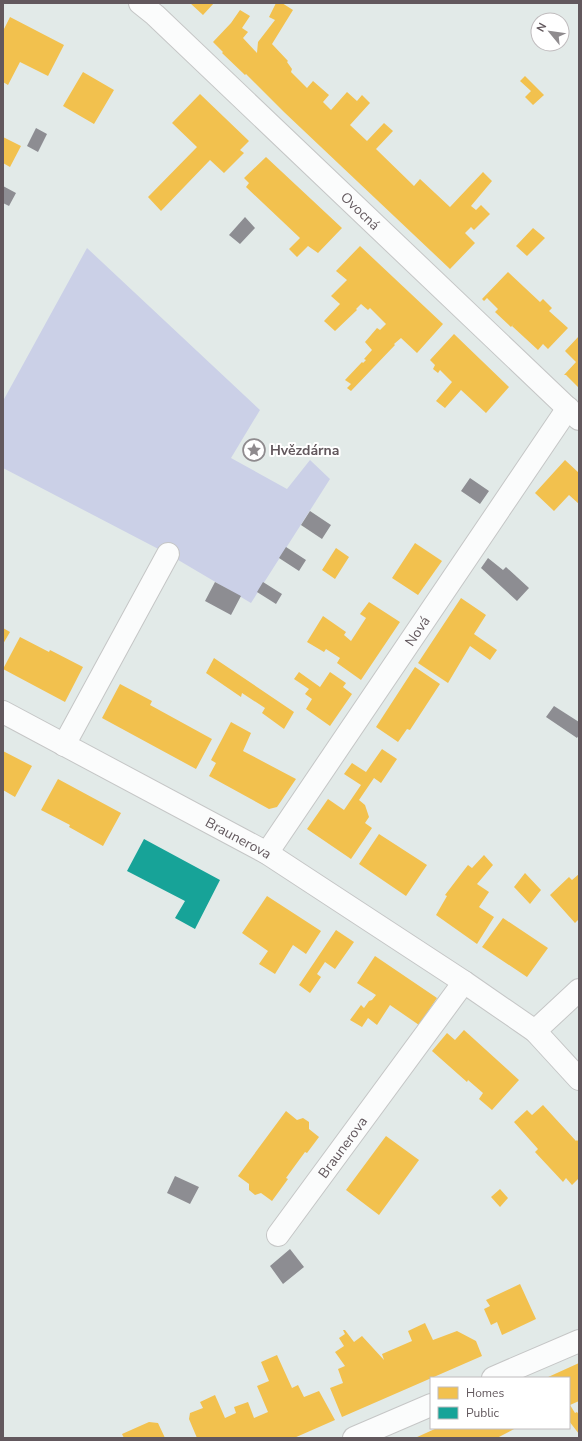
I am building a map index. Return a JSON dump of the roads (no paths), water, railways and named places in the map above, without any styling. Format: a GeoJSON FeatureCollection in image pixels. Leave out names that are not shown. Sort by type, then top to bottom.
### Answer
{"type":"FeatureCollection","features":[{"type":"Feature","properties":{"kind":"street","name":"Ovocná"},"geometry":{"type":"LineString","coordinates":[[140,3],[155,15],[574,414]]}},
{"type":"Feature","properties":{"kind":"street","name":"Nová"},"geometry":{"type":"LineString","coordinates":[[267,853],[574,414]]}},
{"type":"Feature","properties":{"kind":"street"},"geometry":{"type":"LineString","coordinates":[[64,745],[168,554]]}},
{"type":"Feature","properties":{"kind":"street","name":"Braunerova"},"geometry":{"type":"LineString","coordinates":[[3,712],[267,853],[464,982],[535,1031],[579,1079]]}},
{"type":"Feature","properties":{"kind":"street","name":"Braunerova"},"geometry":{"type":"LineString","coordinates":[[278,1235],[464,982]]}},
{"type":"Feature","properties":{"kind":"street"},"geometry":{"type":"LineString","coordinates":[[535,1031],[579,990]]}},
{"type":"Feature","properties":{"kind":"street"},"geometry":{"type":"LineString","coordinates":[[495,1377],[579,1341]]}},
{"type":"Feature","properties":{"kind":"street"},"geometry":{"type":"LineString","coordinates":[[354,1438],[430,1405]]}},
{"type":"Feature","properties":{"kind":"place","name":"Hvězdárna"},"geometry":{"type":"Point","coordinates":[254,450]}}]}
